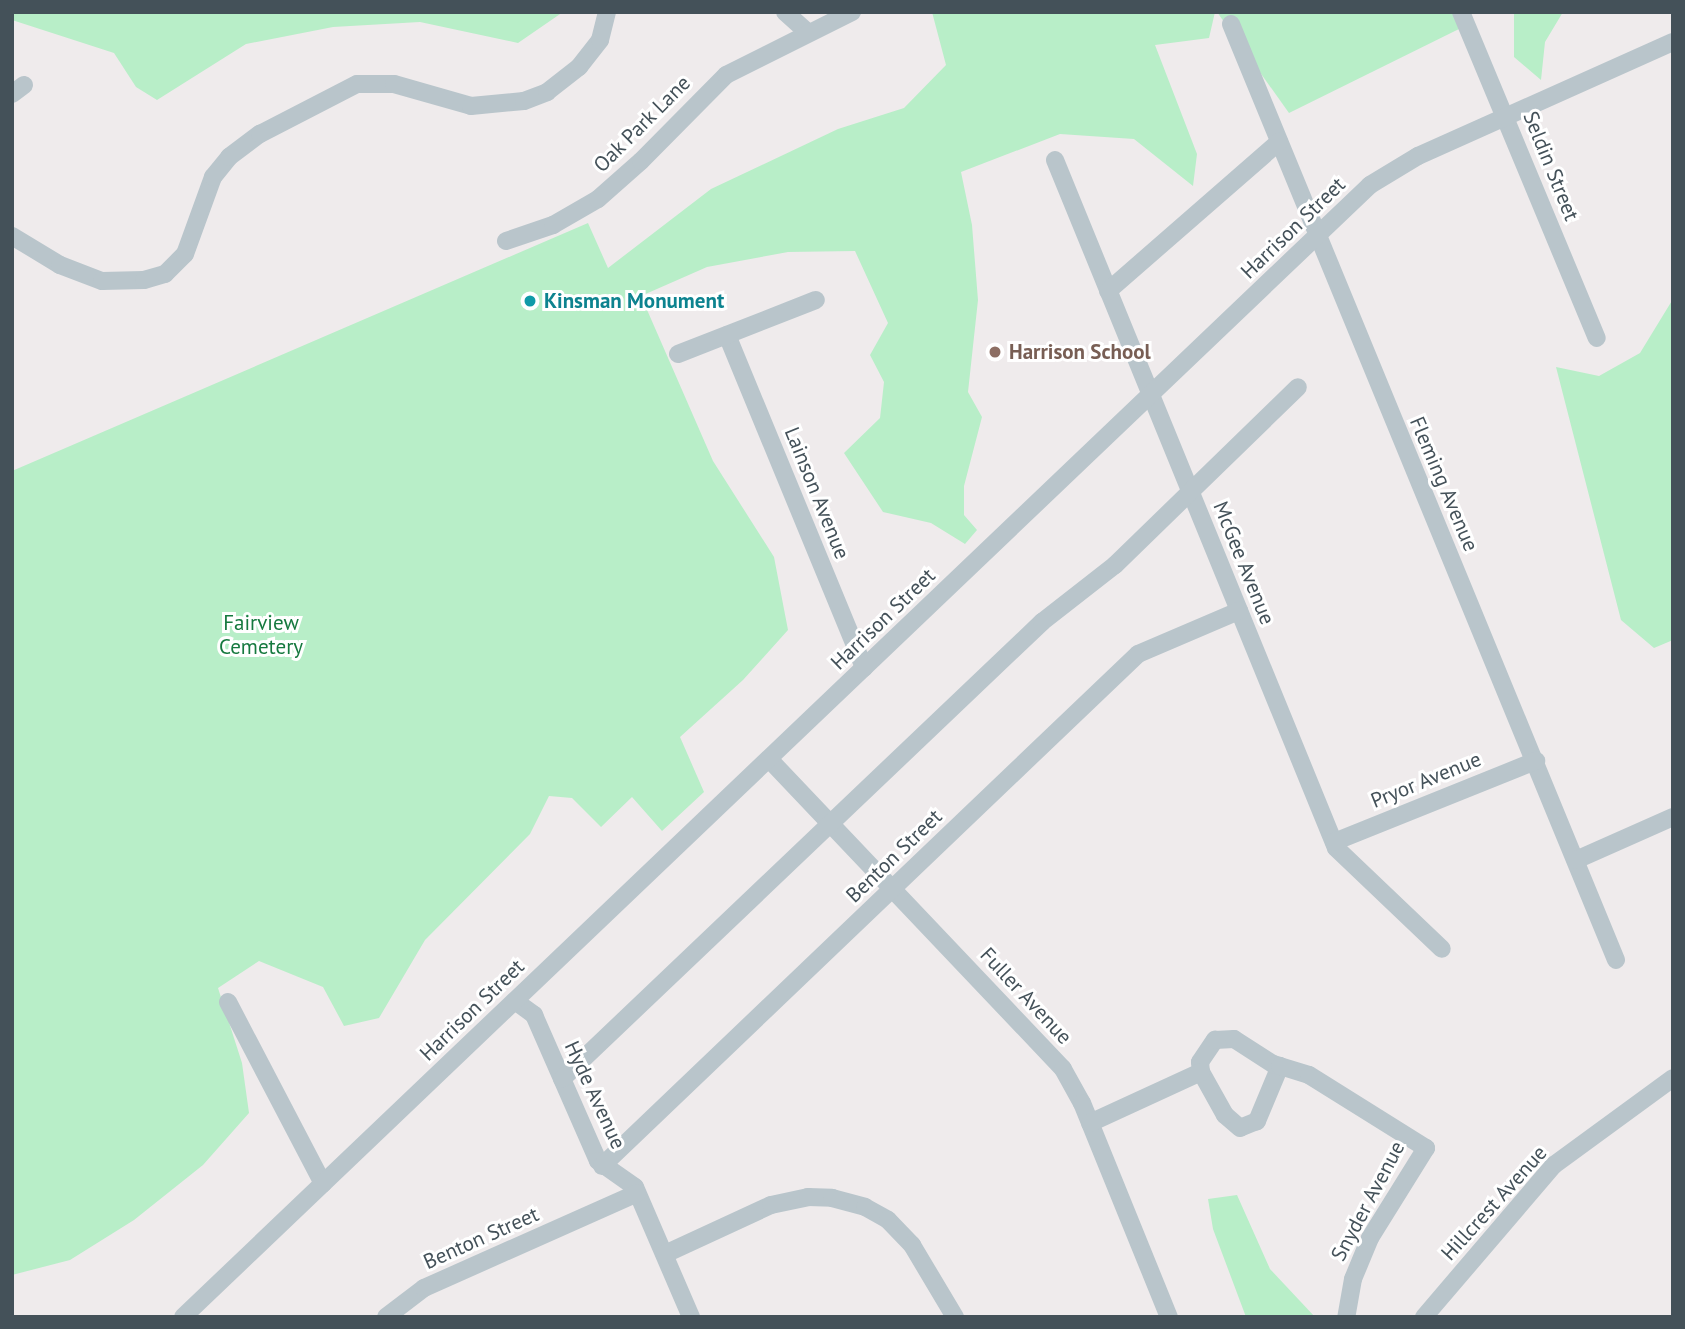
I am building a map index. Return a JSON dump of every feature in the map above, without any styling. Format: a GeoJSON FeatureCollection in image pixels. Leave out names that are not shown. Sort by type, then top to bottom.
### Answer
{"type":"FeatureCollection","features":[{"type":"Feature","properties":{"kind":"street"},"geometry":{"type":"LineString","coordinates":[[12,236],[60,265],[102,281],[144,280],[165,274],[186,254],[213,177],[229,157],[260,134],[357,83],[394,84],[471,106],[524,101],[547,92],[579,67],[600,40],[607,12]]}},
{"type":"Feature","properties":{"kind":"street"},"geometry":{"type":"LineString","coordinates":[[785,12],[808,33]]}},
{"type":"Feature","properties":{"kind":"street","name":"Oak Park Lane"},"geometry":{"type":"LineString","coordinates":[[506,241],[583,209],[631,172],[726,75],[852,12]]}},
{"type":"Feature","properties":{"kind":"street","name":"Seldin Street"},"geometry":{"type":"LineString","coordinates":[[1461,12],[1597,338]]}},
{"type":"Feature","properties":{"kind":"street","name":"Fleming Avenue"},"geometry":{"type":"LineString","coordinates":[[1231,24],[1616,960]]}},
{"type":"Feature","properties":{"kind":"street","name":"Harrison Street"},"geometry":{"type":"LineString","coordinates":[[183,1317],[1317,236],[1395,167],[1673,42]]}},
{"type":"Feature","properties":{"kind":"street"},"geometry":{"type":"LineString","coordinates":[[1108,291],[1279,142]]}},
{"type":"Feature","properties":{"kind":"street","name":"McGee Avenue"},"geometry":{"type":"LineString","coordinates":[[1055,160],[1334,842],[1364,876],[1443,949]]}},
{"type":"Feature","properties":{"kind":"street"},"geometry":{"type":"LineString","coordinates":[[678,354],[816,300]]}},
{"type":"Feature","properties":{"kind":"street","name":"Lainson Avenue"},"geometry":{"type":"LineString","coordinates":[[727,335],[864,668]]}},
{"type":"Feature","properties":{"kind":"street"},"geometry":{"type":"LineString","coordinates":[[562,1079],[832,825],[1042,622],[1115,565],[1298,387]]}},
{"type":"Feature","properties":{"kind":"street","name":"Benton Street"},"geometry":{"type":"LineString","coordinates":[[602,1166],[1138,654],[1239,611]]}},
{"type":"Feature","properties":{"kind":"street","name":"Fuller Avenue"},"geometry":{"type":"LineString","coordinates":[[769,759],[1063,1069],[1090,1123],[1169,1317]]}},
{"type":"Feature","properties":{"kind":"street","name":"Pryor Avenue"},"geometry":{"type":"LineString","coordinates":[[1334,842],[1535,761]]}},
{"type":"Feature","properties":{"kind":"street"},"geometry":{"type":"LineString","coordinates":[[1576,860],[1673,817]]}},
{"type":"Feature","properties":{"kind":"street","name":"Hyde Avenue"},"geometry":{"type":"LineString","coordinates":[[515,1001],[534,1015],[602,1166],[638,1193],[691,1317]]}},
{"type":"Feature","properties":{"kind":"street"},"geometry":{"type":"LineString","coordinates":[[228,1003],[323,1184]]}},
{"type":"Feature","properties":{"kind":"street"},"geometry":{"type":"LineString","coordinates":[[1223,1037],[1280,1066],[1257,1121],[1240,1128],[1225,1115],[1201,1072],[1202,1054],[1223,1037]]}},
{"type":"Feature","properties":{"kind":"street","name":"Snyder Avenue"},"geometry":{"type":"LineString","coordinates":[[1280,1066],[1309,1075],[1426,1148],[1370,1238],[1353,1279],[1346,1317]]}},
{"type":"Feature","properties":{"kind":"street"},"geometry":{"type":"LineString","coordinates":[[1090,1123],[1201,1072]]}},
{"type":"Feature","properties":{"kind":"street","name":"Hillcrest Avenue"},"geometry":{"type":"LineString","coordinates":[[1424,1317],[1554,1166],[1673,1078]]}},
{"type":"Feature","properties":{"kind":"street","name":"Benton Street"},"geometry":{"type":"LineString","coordinates":[[386,1317],[424,1288],[638,1193]]}},
{"type":"Feature","properties":{"kind":"street"},"geometry":{"type":"LineString","coordinates":[[665,1254],[771,1205],[808,1197],[832,1198],[865,1207],[888,1220],[912,1245],[955,1317]]}},
{"type":"Feature","properties":{"kind":"street"},"geometry":{"type":"LineString","coordinates":[[940,1295],[942,1317]]}},
{"type":"Feature","properties":{"kind":"green space"},"geometry":{"type":"Polygon","coordinates":[[[12,12],[563,12],[518,43],[420,22],[333,27],[246,44],[157,100],[136,87],[114,53],[12,20],[12,12]]]}},
{"type":"Feature","properties":{"kind":"green space","name":"Fairview Cemetery"},"geometry":{"type":"Polygon","coordinates":[[[932,12],[1215,12],[1209,38],[1155,45],[1197,154],[1193,186],[1134,139],[1060,134],[961,172],[972,225],[978,300],[968,392],[982,417],[964,486],[964,515],[977,530],[965,544],[931,523],[883,512],[844,453],[880,418],[884,382],[870,355],[888,323],[855,251],[788,252],[707,267],[641,296],[713,461],[774,557],[788,630],[743,680],[680,737],[704,792],[662,831],[632,797],[601,827],[572,798],[549,796],[530,834],[425,940],[379,1018],[344,1026],[323,987],[259,961],[218,988],[242,1063],[249,1113],[203,1165],[134,1220],[70,1260],[12,1275],[12,471],[588,223],[608,268],[711,189],[838,129],[904,108],[946,65],[932,12]]]}},
{"type":"Feature","properties":{"kind":"green space"},"geometry":{"type":"Polygon","coordinates":[[[1217,12],[1452,12],[1459,29],[1289,113],[1217,12]]]}},
{"type":"Feature","properties":{"kind":"green space"},"geometry":{"type":"Polygon","coordinates":[[[1514,12],[1563,12],[1545,42],[1541,80],[1514,57],[1514,12]]]}},
{"type":"Feature","properties":{"kind":"green space"},"geometry":{"type":"Polygon","coordinates":[[[1673,299],[1673,640],[1654,648],[1621,620],[1556,367],[1599,376],[1640,353],[1673,299]]]}},
{"type":"Feature","properties":{"kind":"green space"},"geometry":{"type":"Polygon","coordinates":[[[1237,1195],[1270,1269],[1315,1317],[1246,1317],[1213,1229],[1208,1199],[1237,1195]]]}},
{"type":"Feature","properties":{"kind":"place","name":"Kinsman Monument"},"geometry":{"type":"Point","coordinates":[530,301]}},
{"type":"Feature","properties":{"kind":"place","name":"Harrison School"},"geometry":{"type":"Point","coordinates":[995,352]}}]}
